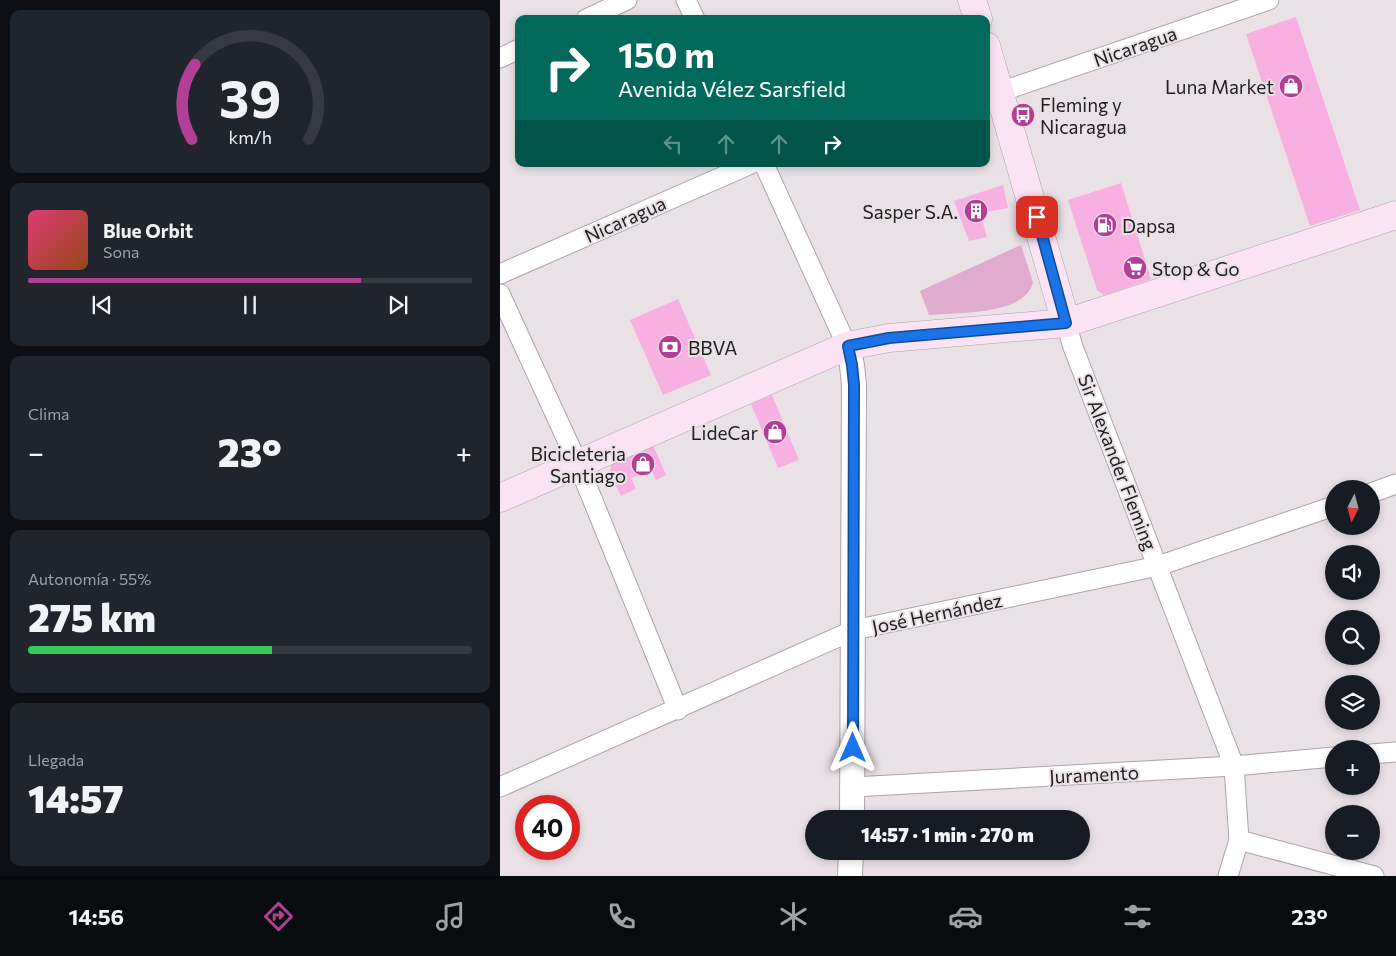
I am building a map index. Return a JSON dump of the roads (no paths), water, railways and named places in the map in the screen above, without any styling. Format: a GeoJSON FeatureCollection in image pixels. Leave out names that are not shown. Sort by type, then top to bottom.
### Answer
{"type":"FeatureCollection","features":[{"type":"Feature","properties":{"kind":"main road"},"geometry":{"type":"LineString","coordinates":[[972,0],[977,15]]}},
{"type":"Feature","properties":{"kind":"main road","name":"Sir Alexander Fleming"},"geometry":{"type":"LineString","coordinates":[[990,61],[1066,323]]}},
{"type":"Feature","properties":{"kind":"main road"},"geometry":{"type":"LineString","coordinates":[[500,498],[848,346],[889,338],[1066,323],[1396,215]]}},
{"type":"Feature","properties":{"kind":"street"},"geometry":{"type":"LineString","coordinates":[[595,15],[627,0]]}},
{"type":"Feature","properties":{"kind":"street"},"geometry":{"type":"LineString","coordinates":[[686,0],[693,15]]}},
{"type":"Feature","properties":{"kind":"street","name":"Nicaragua"},"geometry":{"type":"LineString","coordinates":[[1000,92],[1269,0]]}},
{"type":"Feature","properties":{"kind":"street"},"geometry":{"type":"LineString","coordinates":[[500,58],[515,51]]}},
{"type":"Feature","properties":{"kind":"street","name":"Nicaragua"},"geometry":{"type":"LineString","coordinates":[[500,274],[743,167]]}},
{"type":"Feature","properties":{"kind":"street"},"geometry":{"type":"LineString","coordinates":[[765,167],[848,346],[852,365],[854,385],[852,810]]}},
{"type":"Feature","properties":{"kind":"street"},"geometry":{"type":"LineString","coordinates":[[500,294],[578,464],[678,710]]}},
{"type":"Feature","properties":{"kind":"street","name":"Sir Alexander Fleming"},"geometry":{"type":"LineString","coordinates":[[1066,323],[1073,347],[1234,766],[1239,840],[1228,876]]}},
{"type":"Feature","properties":{"kind":"street"},"geometry":{"type":"LineString","coordinates":[[1380,490],[1396,484]]}},
{"type":"Feature","properties":{"kind":"street","name":"José Hernández"},"geometry":{"type":"LineString","coordinates":[[500,787],[678,710],[854,630],[1158,566],[1325,509]]}},
{"type":"Feature","properties":{"kind":"street"},"geometry":{"type":"LineString","coordinates":[[1380,753],[1396,752]]}},
{"type":"Feature","properties":{"kind":"street","name":"Juramento"},"geometry":{"type":"LineString","coordinates":[[853,787],[1234,766],[1325,759]]}},
{"type":"Feature","properties":{"kind":"street"},"geometry":{"type":"LineString","coordinates":[[1239,840],[1374,876]]}},
{"type":"Feature","properties":{"kind":"street"},"geometry":{"type":"LineString","coordinates":[[850,876],[851,860]]}},
{"type":"Feature","properties":{"kind":"place","name":"Luna Market"},"geometry":{"type":"Point","coordinates":[1291,86]}},
{"type":"Feature","properties":{"kind":"place","name":"Fleming y Nicaragua"},"geometry":{"type":"Point","coordinates":[1023,115]}},
{"type":"Feature","properties":{"kind":"place","name":"Sasper S.A."},"geometry":{"type":"Point","coordinates":[976,211]}},
{"type":"Feature","properties":{"kind":"place","name":"Dapsa"},"geometry":{"type":"Point","coordinates":[1105,225]}},
{"type":"Feature","properties":{"kind":"place","name":"Stop & Go"},"geometry":{"type":"Point","coordinates":[1135,268]}},
{"type":"Feature","properties":{"kind":"place","name":"BBVA"},"geometry":{"type":"Point","coordinates":[670,347]}},
{"type":"Feature","properties":{"kind":"place","name":"LideCar"},"geometry":{"type":"Point","coordinates":[775,432]}},
{"type":"Feature","properties":{"kind":"place","name":"Bicicleteria Santiago"},"geometry":{"type":"Point","coordinates":[643,464]}}]}
